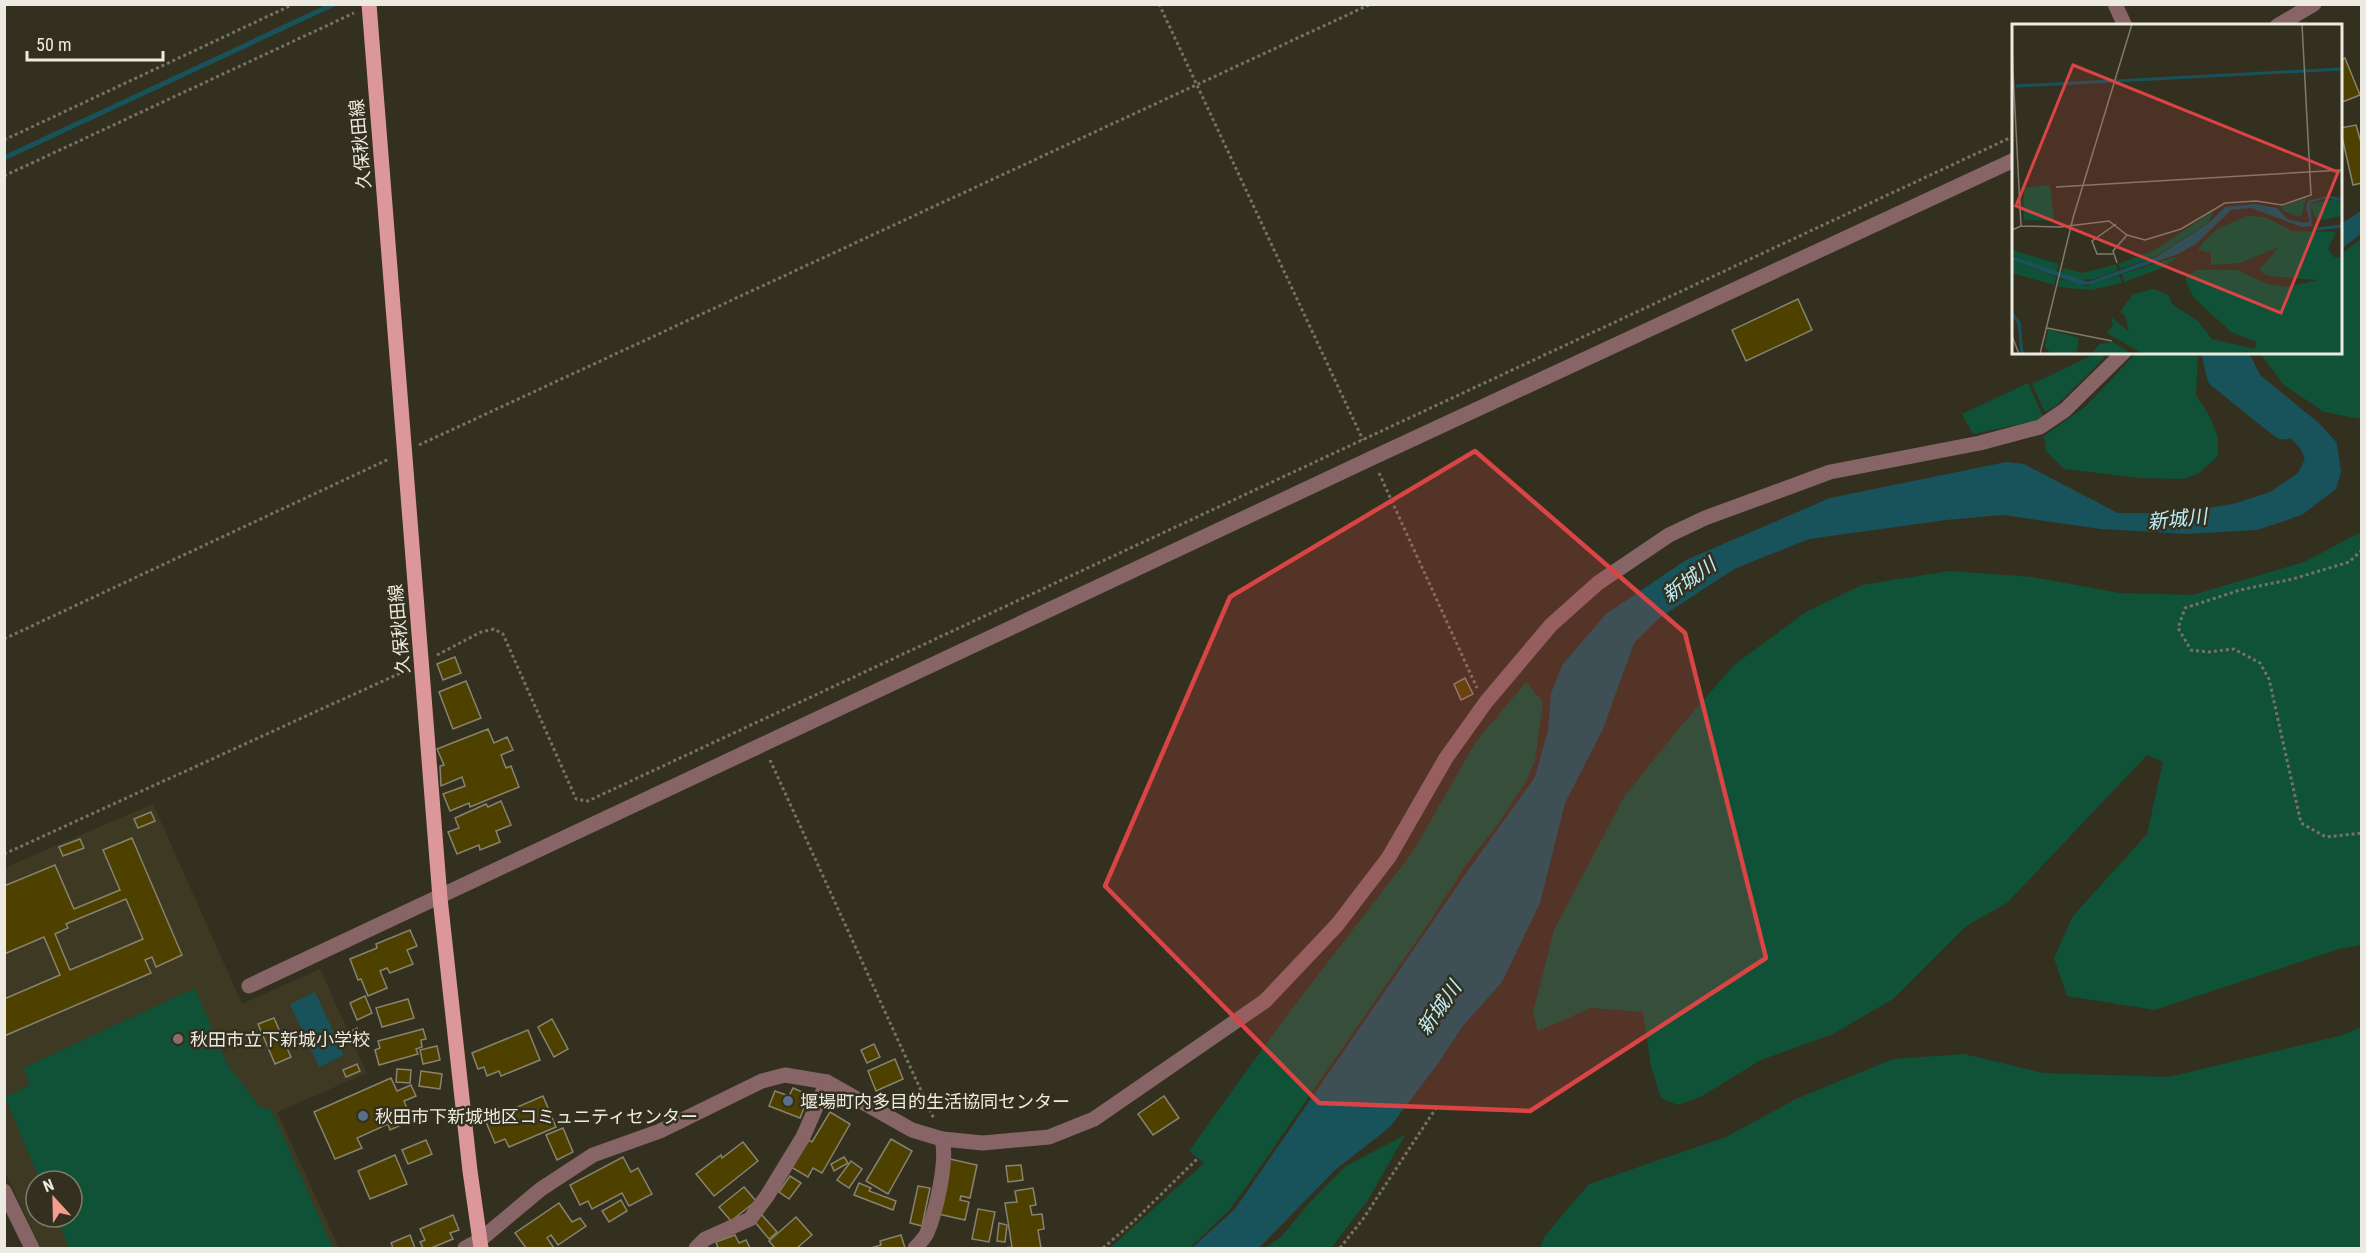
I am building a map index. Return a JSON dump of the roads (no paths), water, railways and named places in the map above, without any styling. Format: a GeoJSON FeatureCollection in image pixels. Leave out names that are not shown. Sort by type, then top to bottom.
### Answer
{"type":"FeatureCollection","features":[{"type":"Feature","properties":{"kind":"main road","name":"久保秋田線"},"geometry":{"type":"LineString","coordinates":[[369,5],[440,898],[470,1172],[481,1244]]}},
{"type":"Feature","properties":{"kind":"street"},"geometry":{"type":"LineString","coordinates":[[2115,4],[2124,24]]}},
{"type":"Feature","properties":{"kind":"street"},"geometry":{"type":"LineString","coordinates":[[2280,24],[2314,4]]}},
{"type":"Feature","properties":{"kind":"street"},"geometry":{"type":"LineString","coordinates":[[249,986],[1372,458],[2012,160]]}},
{"type":"Feature","properties":{"kind":"street"},"geometry":{"type":"LineString","coordinates":[[465,1248],[481,1244],[541,1189],[593,1155],[660,1131],[762,1081],[785,1075],[827,1082],[912,1130],[942,1139],[983,1143],[1049,1137],[1094,1119],[1265,1001],[1337,925],[1382,865],[1446,758],[1486,702],[1551,625],[1598,583],[1669,535],[1715,514],[1830,472],[1980,443],[2040,427],[2065,410],[2122,354]]}},
{"type":"Feature","properties":{"kind":"street"},"geometry":{"type":"LineString","coordinates":[[696,1248],[705,1239],[750,1219],[803,1137],[827,1082]]}},
{"type":"Feature","properties":{"kind":"street"},"geometry":{"type":"LineString","coordinates":[[915,1248],[926,1235],[937,1196],[945,1149],[942,1139]]}},
{"type":"Feature","properties":{"kind":"street"},"geometry":{"type":"LineString","coordinates":[[4,1191],[32,1248]]}},
{"type":"Feature","properties":{"kind":"water"},"geometry":{"type":"Polygon","coordinates":[[[2361,211],[2361,234],[2342,248],[2342,223],[2361,211]]]}},
{"type":"Feature","properties":{"kind":"water"},"geometry":{"type":"Polygon","coordinates":[[[2219,354],[2250,354],[2260,375],[2320,424],[2337,443],[2341,472],[2336,489],[2302,515],[2257,530],[2187,534],[2101,529],[2003,515],[1946,520],[1809,539],[1734,569],[1658,619],[1634,643],[1603,729],[1565,803],[1540,903],[1502,982],[1462,1027],[1437,1065],[1390,1127],[1335,1170],[1259,1248],[1192,1248],[1235,1209],[1535,777],[1548,730],[1551,693],[1563,664],[1606,614],[1686,560],[1830,498],[2006,462],[2024,464],[2118,513],[2174,513],[2233,504],[2270,492],[2298,473],[2305,459],[2300,448],[2228,373],[2219,354]]]}},
{"type":"Feature","properties":{"kind":"water"},"geometry":{"type":"Polygon","coordinates":[[[315,992],[344,1055],[319,1067],[290,1004],[315,992]]]}},
{"type":"Feature","properties":{"kind":"waterway"},"geometry":{"type":"LineString","coordinates":[[4,158],[334,4]]}},
{"type":"Feature","properties":{"kind":"waterway","name":"新城川"},"geometry":{"type":"LineString","coordinates":[[2218,354],[2223,374],[2284,423]]}},
{"type":"Feature","properties":{"kind":"place","name":"秋田市立下新城小学校"},"geometry":{"type":"Point","coordinates":[178,1039]}},
{"type":"Feature","properties":{"kind":"place","name":"堰場町内多目的生活協同センター"},"geometry":{"type":"Point","coordinates":[788,1101]}},
{"type":"Feature","properties":{"kind":"place","name":"秋田市下新城地区コミュニティセンター"},"geometry":{"type":"Point","coordinates":[363,1116]}}]}
